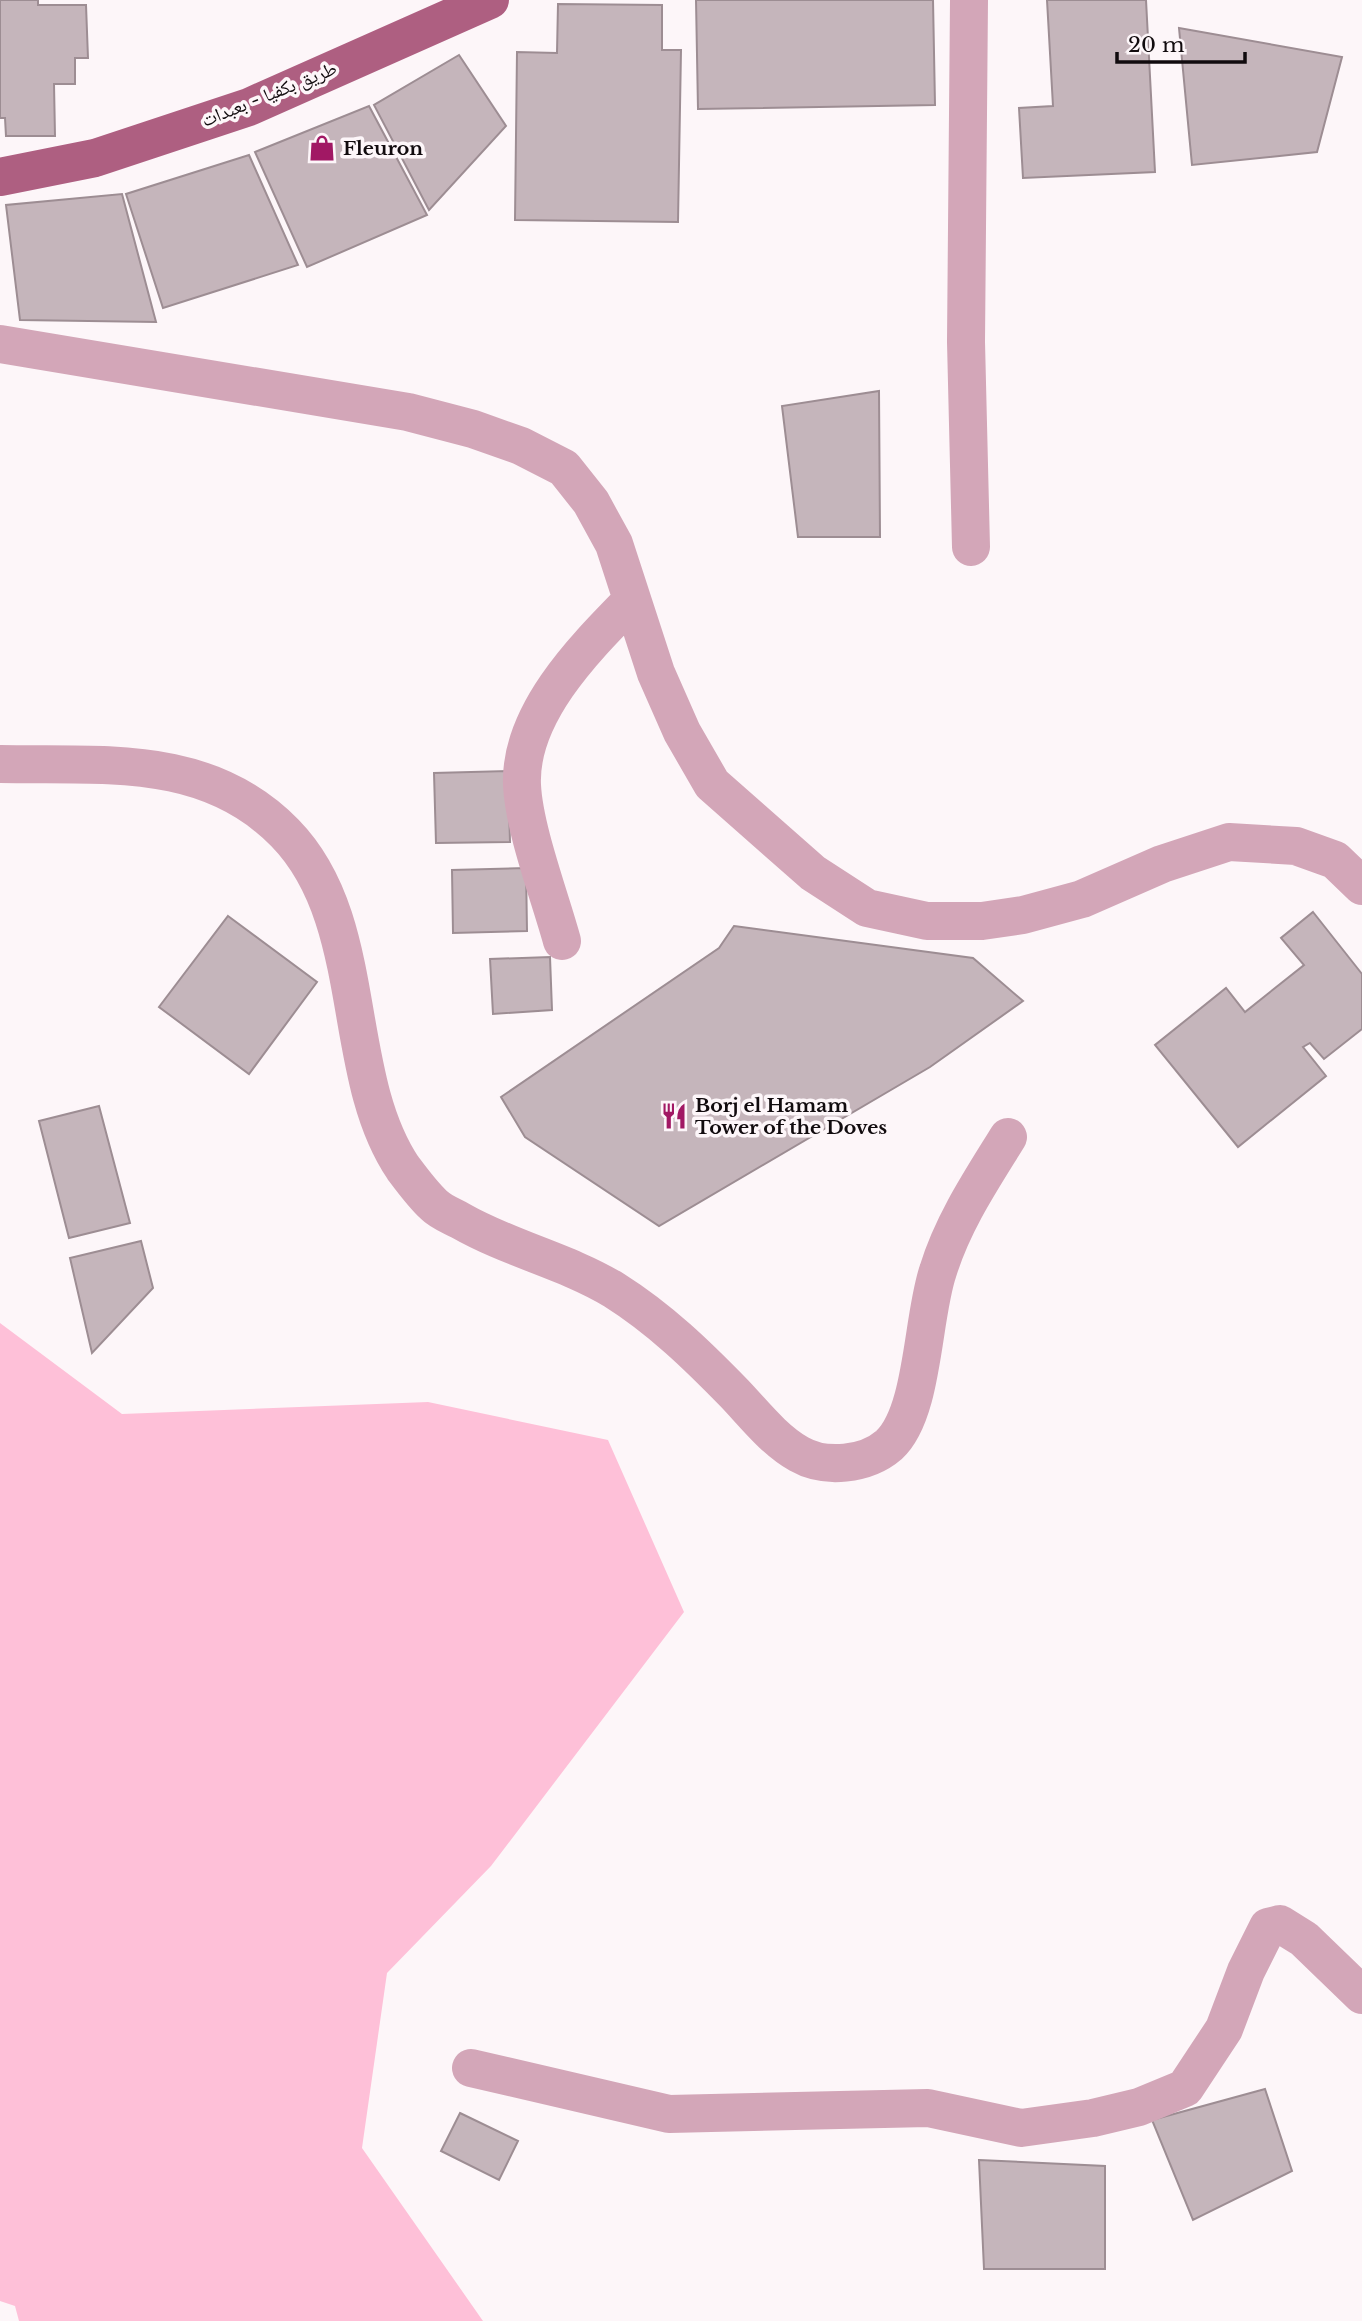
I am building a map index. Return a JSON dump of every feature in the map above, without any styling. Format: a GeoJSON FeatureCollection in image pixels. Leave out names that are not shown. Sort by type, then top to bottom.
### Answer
{"type":"FeatureCollection","features":[{"type":"Feature","properties":{"kind":"main road","name":"طريق بكفيا - بعبدات"},"geometry":{"type":"LineString","coordinates":[[0,177],[95,158],[249,107],[490,0]]}},
{"type":"Feature","properties":{"kind":"street"},"geometry":{"type":"LineString","coordinates":[[969,0],[965,342],[971,547]]}},
{"type":"Feature","properties":{"kind":"street"},"geometry":{"type":"LineString","coordinates":[[0,344],[408,412],[472,429],[521,446],[564,468],[591,502],[614,544],[656,673],[682,732],[712,784],[813,873],[867,908],[927,921],[982,921],[1023,915],[1083,899],[1162,864],[1229,842],[1296,846],[1335,860],[1362,886]]}},
{"type":"Feature","properties":{"kind":"street"},"geometry":{"type":"LineString","coordinates":[[562,941],[527,813],[522,784],[525,756],[535,724],[556,690],[596,637],[632,600]]}},
{"type":"Feature","properties":{"kind":"street"},"geometry":{"type":"LineString","coordinates":[[0,764],[144,767],[197,777],[246,799],[287,835],[319,878],[337,928],[379,1119],[402,1167],[435,1207],[481,1233],[552,1260],[611,1288],[665,1326],[777,1436],[800,1455],[830,1463],[860,1460],[887,1447],[907,1424],[937,1272],[968,1201],[1009,1137]]}},
{"type":"Feature","properties":{"kind":"street"},"geometry":{"type":"LineString","coordinates":[[471,2068],[669,2114],[928,2108],[1021,2128],[1105,2116],[1139,2107],[1185,2088],[1224,2029],[1246,1971],[1268,1927],[1280,1924],[1304,1939],[1362,1995]]}},
{"type":"Feature","properties":{"kind":"shaded area"},"geometry":{"type":"Polygon","coordinates":[[[0,1323],[122,1414],[428,1402],[608,1440],[684,1612],[491,1866],[387,1973],[362,2148],[483,2321],[19,2321],[15,2306],[0,2301],[0,1323]]]}},
{"type":"Feature","properties":{"kind":"building"},"geometry":{"type":"Polygon","coordinates":[[[0,0],[38,0],[38,5],[86,5],[88,58],[75,58],[75,84],[54,84],[55,136],[6,136],[5,118],[0,118],[0,0]]]}},
{"type":"Feature","properties":{"kind":"building"},"geometry":{"type":"Polygon","coordinates":[[[696,0],[933,0],[935,105],[698,109],[696,0]]]}},
{"type":"Feature","properties":{"kind":"building"},"geometry":{"type":"Polygon","coordinates":[[[1047,0],[1146,0],[1155,172],[1023,178],[1019,108],[1053,106],[1047,0]]]}},
{"type":"Feature","properties":{"kind":"building"},"geometry":{"type":"Polygon","coordinates":[[[558,4],[662,5],[662,50],[681,50],[678,222],[515,220],[517,52],[557,53],[558,4]]]}},
{"type":"Feature","properties":{"kind":"building"},"geometry":{"type":"Polygon","coordinates":[[[1179,28],[1342,57],[1317,152],[1192,165],[1179,28]]]}},
{"type":"Feature","properties":{"kind":"building"},"geometry":{"type":"Polygon","coordinates":[[[459,55],[506,126],[429,210],[374,105],[459,55]]]}},
{"type":"Feature","properties":{"kind":"building"},"geometry":{"type":"Polygon","coordinates":[[[369,106],[427,215],[307,267],[255,152],[369,106]]]}},
{"type":"Feature","properties":{"kind":"building"},"geometry":{"type":"Polygon","coordinates":[[[249,155],[298,265],[163,308],[126,194],[249,155]]]}},
{"type":"Feature","properties":{"kind":"building"},"geometry":{"type":"Polygon","coordinates":[[[122,194],[156,322],[20,320],[6,205],[122,194]]]}},
{"type":"Feature","properties":{"kind":"building"},"geometry":{"type":"Polygon","coordinates":[[[879,391],[880,537],[798,537],[782,406],[879,391]]]}},
{"type":"Feature","properties":{"kind":"building"},"geometry":{"type":"Polygon","coordinates":[[[508,771],[510,842],[436,843],[434,773],[508,771]]]}},
{"type":"Feature","properties":{"kind":"building"},"geometry":{"type":"Polygon","coordinates":[[[526,868],[527,931],[453,933],[452,870],[526,868]]]}},
{"type":"Feature","properties":{"kind":"building"},"geometry":{"type":"Polygon","coordinates":[[[1313,912],[1362,974],[1362,1029],[1324,1059],[1310,1043],[1303,1047],[1326,1076],[1238,1147],[1155,1045],[1226,988],[1245,1012],[1304,965],[1281,938],[1313,912]]]}},
{"type":"Feature","properties":{"kind":"building"},"geometry":{"type":"Polygon","coordinates":[[[228,916],[317,982],[249,1074],[159,1007],[228,916]]]}},
{"type":"Feature","properties":{"kind":"building"},"geometry":{"type":"Polygon","coordinates":[[[734,926],[973,958],[1023,1001],[930,1067],[659,1226],[525,1137],[501,1097],[719,948],[734,926]]]}},
{"type":"Feature","properties":{"kind":"building"},"geometry":{"type":"Polygon","coordinates":[[[550,957],[552,1010],[493,1014],[490,959],[550,957]]]}},
{"type":"Feature","properties":{"kind":"building"},"geometry":{"type":"Polygon","coordinates":[[[99,1106],[130,1223],[69,1238],[39,1121],[99,1106]]]}},
{"type":"Feature","properties":{"kind":"building"},"geometry":{"type":"Polygon","coordinates":[[[141,1241],[153,1288],[92,1353],[70,1258],[141,1241]]]}},
{"type":"Feature","properties":{"kind":"building"},"geometry":{"type":"Polygon","coordinates":[[[1265,2089],[1292,2171],[1193,2220],[1152,2120],[1265,2089]]]}},
{"type":"Feature","properties":{"kind":"building"},"geometry":{"type":"Polygon","coordinates":[[[460,2113],[518,2141],[499,2180],[441,2151],[460,2113]]]}},
{"type":"Feature","properties":{"kind":"building"},"geometry":{"type":"Polygon","coordinates":[[[979,2160],[1105,2166],[1105,2269],[984,2269],[979,2160]]]}},
{"type":"Feature","properties":{"kind":"place","name":"Fleuron"},"geometry":{"type":"Point","coordinates":[322,148]}},
{"type":"Feature","properties":{"kind":"place","name":"Borj el Hamam Tower of the Doves"},"geometry":{"type":"Point","coordinates":[674,1116]}}]}
